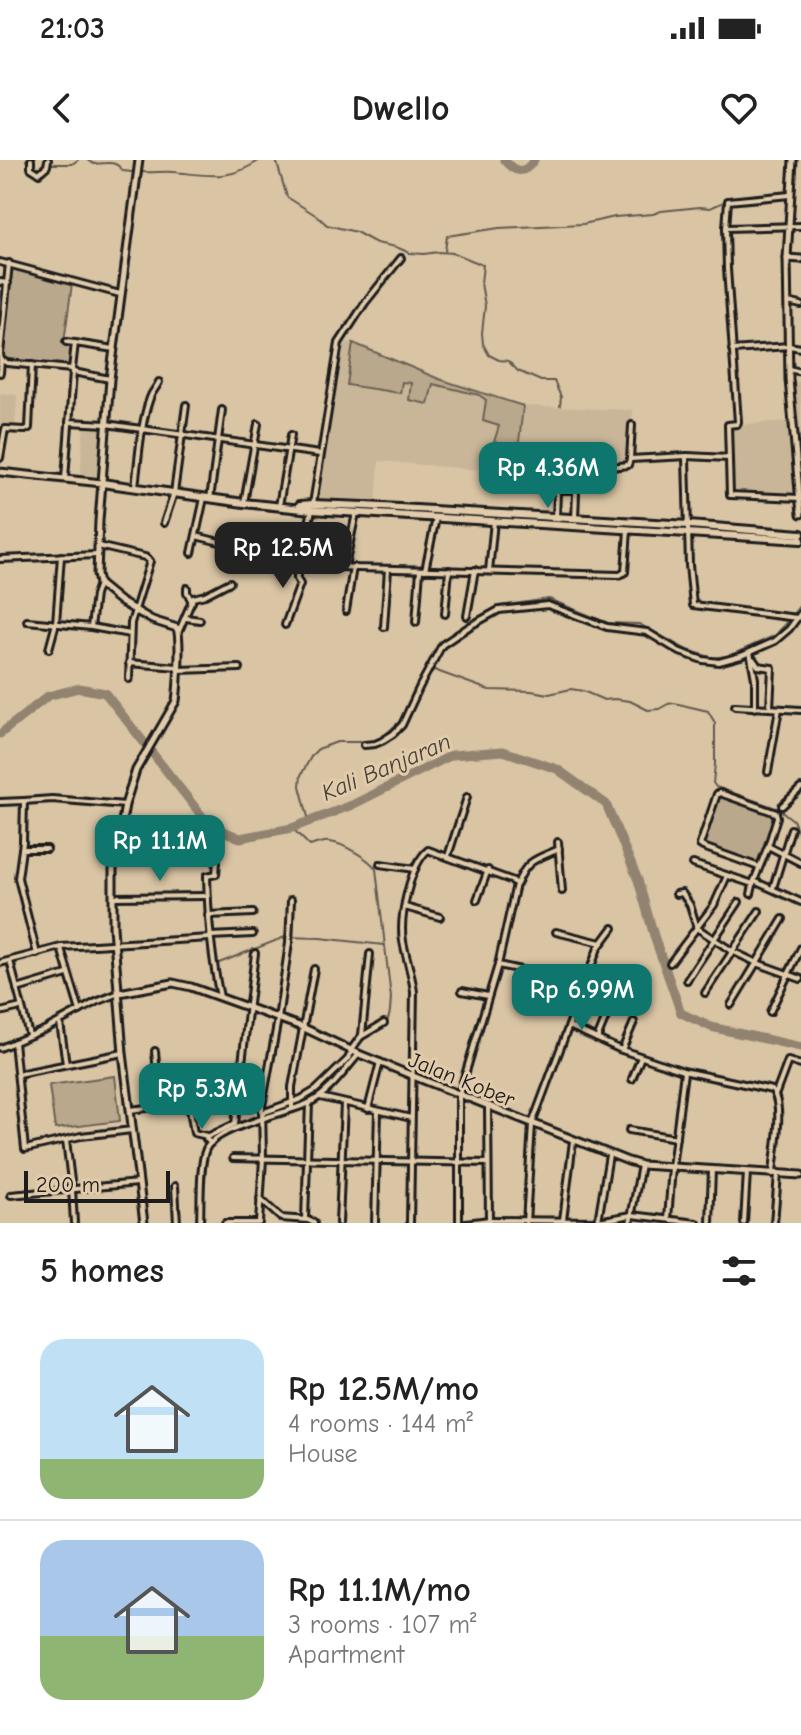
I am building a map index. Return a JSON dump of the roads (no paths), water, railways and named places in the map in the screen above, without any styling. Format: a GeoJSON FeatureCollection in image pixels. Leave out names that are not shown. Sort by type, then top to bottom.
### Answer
{"type":"FeatureCollection","features":[{"type":"Feature","properties":{"kind":"main road"},"geometry":{"type":"LineString","coordinates":[[102,483],[292,507],[801,534]]}},
{"type":"Feature","properties":{"kind":"main road"},"geometry":{"type":"LineString","coordinates":[[312,507],[356,513],[494,521],[575,519],[628,530],[689,529],[801,540]]}},
{"type":"Feature","properties":{"kind":"street"},"geometry":{"type":"LineString","coordinates":[[31,160],[31,168],[39,173],[47,166],[48,160]]}},
{"type":"Feature","properties":{"kind":"street"},"geometry":{"type":"LineString","coordinates":[[91,627],[99,584],[98,546],[110,379],[139,160]]}},
{"type":"Feature","properties":{"kind":"street"},"geometry":{"type":"LineString","coordinates":[[793,160],[787,258],[789,369],[801,514]]}},
{"type":"Feature","properties":{"kind":"street"},"geometry":{"type":"LineString","coordinates":[[792,169],[800,171]]}},
{"type":"Feature","properties":{"kind":"street"},"geometry":{"type":"LineString","coordinates":[[790,195],[728,201],[727,269],[738,423],[728,425],[730,495],[800,498]]}},
{"type":"Feature","properties":{"kind":"street"},"geometry":{"type":"LineString","coordinates":[[726,228],[801,226]]}},
{"type":"Feature","properties":{"kind":"street"},"geometry":{"type":"LineString","coordinates":[[285,625],[300,584],[296,578],[312,507],[339,343],[365,303],[401,258]]}},
{"type":"Feature","properties":{"kind":"street"},"geometry":{"type":"LineString","coordinates":[[787,258],[801,259]]}},
{"type":"Feature","properties":{"kind":"street"},"geometry":{"type":"LineString","coordinates":[[0,262],[120,294]]}},
{"type":"Feature","properties":{"kind":"street"},"geometry":{"type":"LineString","coordinates":[[0,373],[9,263]]}},
{"type":"Feature","properties":{"kind":"street"},"geometry":{"type":"LineString","coordinates":[[0,282],[8,283]]}},
{"type":"Feature","properties":{"kind":"street"},"geometry":{"type":"LineString","coordinates":[[788,302],[801,305]]}},
{"type":"Feature","properties":{"kind":"street"},"geometry":{"type":"LineString","coordinates":[[66,342],[114,349]]}},
{"type":"Feature","properties":{"kind":"street"},"geometry":{"type":"LineString","coordinates":[[65,478],[75,343]]}},
{"type":"Feature","properties":{"kind":"street"},"geometry":{"type":"LineString","coordinates":[[732,350],[801,348]]}},
{"type":"Feature","properties":{"kind":"street"},"geometry":{"type":"LineString","coordinates":[[1,360],[110,379]]}},
{"type":"Feature","properties":{"kind":"street"},"geometry":{"type":"LineString","coordinates":[[0,458],[5,429],[29,429],[33,365]]}},
{"type":"Feature","properties":{"kind":"street"},"geometry":{"type":"LineString","coordinates":[[789,369],[801,372]]}},
{"type":"Feature","properties":{"kind":"street"},"geometry":{"type":"LineString","coordinates":[[135,486],[150,395],[159,382]]}},
{"type":"Feature","properties":{"kind":"street"},"geometry":{"type":"LineString","coordinates":[[164,523],[174,493],[186,405]]}},
{"type":"Feature","properties":{"kind":"street"},"geometry":{"type":"LineString","coordinates":[[192,553],[207,498],[222,410]]}},
{"type":"Feature","properties":{"kind":"street"},"geometry":{"type":"LineString","coordinates":[[69,422],[106,424],[320,454]]}},
{"type":"Feature","properties":{"kind":"street"},"geometry":{"type":"LineString","coordinates":[[244,503],[258,424]]}},
{"type":"Feature","properties":{"kind":"street"},"geometry":{"type":"LineString","coordinates":[[575,519],[577,466],[628,465],[632,425]]}},
{"type":"Feature","properties":{"kind":"street"},"geometry":{"type":"LineString","coordinates":[[279,506],[291,435]]}},
{"type":"Feature","properties":{"kind":"street"},"geometry":{"type":"LineString","coordinates":[[630,459],[687,456],[729,458]]}},
{"type":"Feature","properties":{"kind":"street"},"geometry":{"type":"LineString","coordinates":[[364,745],[382,741],[402,725],[442,645],[486,616],[506,608],[554,607],[607,627],[647,632],[680,652],[703,660],[724,661],[750,652],[775,641],[789,629],[794,616],[693,605],[686,458]]}},
{"type":"Feature","properties":{"kind":"street"},"geometry":{"type":"LineString","coordinates":[[0,472],[102,483]]}},
{"type":"Feature","properties":{"kind":"street"},"geometry":{"type":"LineString","coordinates":[[556,518],[557,492],[577,490]]}},
{"type":"Feature","properties":{"kind":"street"},"geometry":{"type":"LineString","coordinates":[[345,566],[356,513]]}},
{"type":"Feature","properties":{"kind":"street"},"geometry":{"type":"LineString","coordinates":[[416,622],[422,570],[436,518]]}},
{"type":"Feature","properties":{"kind":"street"},"geometry":{"type":"LineString","coordinates":[[489,571],[494,521]]}},
{"type":"Feature","properties":{"kind":"street"},"geometry":{"type":"LineString","coordinates":[[196,536],[253,546],[281,561],[300,564],[623,574],[628,530]]}},
{"type":"Feature","properties":{"kind":"street"},"geometry":{"type":"LineString","coordinates":[[98,546],[149,559],[130,634],[129,679]]}},
{"type":"Feature","properties":{"kind":"street"},"geometry":{"type":"LineString","coordinates":[[0,559],[98,555]]}},
{"type":"Feature","properties":{"kind":"street"},"geometry":{"type":"LineString","coordinates":[[49,649],[56,623],[61,556]]}},
{"type":"Feature","properties":{"kind":"street"},"geometry":{"type":"LineString","coordinates":[[346,611],[353,567]]}},
{"type":"Feature","properties":{"kind":"street"},"geometry":{"type":"LineString","coordinates":[[384,627],[388,569]]}},
{"type":"Feature","properties":{"kind":"street"},"geometry":{"type":"LineString","coordinates":[[445,614],[449,570]]}},
{"type":"Feature","properties":{"kind":"street"},"geometry":{"type":"LineString","coordinates":[[467,616],[475,570]]}},
{"type":"Feature","properties":{"kind":"street"},"geometry":{"type":"LineString","coordinates":[[144,1223],[123,1053],[114,944],[113,870],[125,805],[136,770],[176,701],[179,631],[197,596],[230,582]]}},
{"type":"Feature","properties":{"kind":"street"},"geometry":{"type":"LineString","coordinates":[[99,584],[136,611],[179,631]]}},
{"type":"Feature","properties":{"kind":"street"},"geometry":{"type":"LineString","coordinates":[[187,588],[192,602]]}},
{"type":"Feature","properties":{"kind":"street"},"geometry":{"type":"LineString","coordinates":[[186,618],[200,620]]}},
{"type":"Feature","properties":{"kind":"street"},"geometry":{"type":"LineString","coordinates":[[27,621],[130,634]]}},
{"type":"Feature","properties":{"kind":"street"},"geometry":{"type":"LineString","coordinates":[[750,652],[758,666],[772,668],[770,708]]}},
{"type":"Feature","properties":{"kind":"street"},"geometry":{"type":"LineString","coordinates":[[753,659],[755,708]]}},
{"type":"Feature","properties":{"kind":"street"},"geometry":{"type":"LineString","coordinates":[[129,663],[178,669],[240,668]]}},
{"type":"Feature","properties":{"kind":"street"},"geometry":{"type":"LineString","coordinates":[[735,706],[801,710]]}},
{"type":"Feature","properties":{"kind":"street"},"geometry":{"type":"LineString","coordinates":[[768,772],[779,709]]}},
{"type":"Feature","properties":{"kind":"street"},"geometry":{"type":"LineString","coordinates":[[782,806],[801,788]]}},
{"type":"Feature","properties":{"kind":"street"},"geometry":{"type":"LineString","coordinates":[[751,894],[776,813],[717,794],[700,845],[759,867]]}},
{"type":"Feature","properties":{"kind":"street"},"geometry":{"type":"LineString","coordinates":[[448,856],[467,797]]}},
{"type":"Feature","properties":{"kind":"street"},"geometry":{"type":"LineString","coordinates":[[0,802],[52,799],[125,805]]}},
{"type":"Feature","properties":{"kind":"street"},"geometry":{"type":"LineString","coordinates":[[24,801],[18,878],[37,954]]}},
{"type":"Feature","properties":{"kind":"street"},"geometry":{"type":"LineString","coordinates":[[773,889],[791,829]]}},
{"type":"Feature","properties":{"kind":"street"},"geometry":{"type":"LineString","coordinates":[[558,842],[562,891]]}},
{"type":"Feature","properties":{"kind":"street"},"geometry":{"type":"LineString","coordinates":[[768,846],[801,863]]}},
{"type":"Feature","properties":{"kind":"street"},"geometry":{"type":"LineString","coordinates":[[22,849],[47,849]]}},
{"type":"Feature","properties":{"kind":"street"},"geometry":{"type":"LineString","coordinates":[[459,1223],[459,1095],[498,965],[515,888],[524,867],[559,849]]}},
{"type":"Feature","properties":{"kind":"street"},"geometry":{"type":"LineString","coordinates":[[410,1223],[414,992],[403,941],[409,881],[428,850],[488,870],[513,881],[515,888]]}},
{"type":"Feature","properties":{"kind":"street"},"geometry":{"type":"LineString","coordinates":[[217,861],[216,874],[207,876],[207,896],[220,997]]}},
{"type":"Feature","properties":{"kind":"street"},"geometry":{"type":"LineString","coordinates":[[380,864],[415,869]]}},
{"type":"Feature","properties":{"kind":"street"},"geometry":{"type":"LineString","coordinates":[[693,864],[773,889],[801,902]]}},
{"type":"Feature","properties":{"kind":"street"},"geometry":{"type":"LineString","coordinates":[[477,900],[488,870]]}},
{"type":"Feature","properties":{"kind":"street"},"geometry":{"type":"LineString","coordinates":[[670,963],[714,905],[727,876]]}},
{"type":"Feature","properties":{"kind":"street"},"geometry":{"type":"LineString","coordinates":[[676,894],[682,893],[686,898],[697,928],[732,951],[801,979]]}},
{"type":"Feature","properties":{"kind":"street"},"geometry":{"type":"LineString","coordinates":[[112,897],[207,896]]}},
{"type":"Feature","properties":{"kind":"street"},"geometry":{"type":"LineString","coordinates":[[225,1223],[259,1223],[262,1116],[289,943],[291,900]]}},
{"type":"Feature","properties":{"kind":"street"},"geometry":{"type":"LineString","coordinates":[[687,980],[739,902]]}},
{"type":"Feature","properties":{"kind":"street"},"geometry":{"type":"LineString","coordinates":[[405,907],[440,917]]}},
{"type":"Feature","properties":{"kind":"street"},"geometry":{"type":"LineString","coordinates":[[705,993],[759,911]]}},
{"type":"Feature","properties":{"kind":"street"},"geometry":{"type":"LineString","coordinates":[[208,915],[253,913]]}},
{"type":"Feature","properties":{"kind":"street"},"geometry":{"type":"LineString","coordinates":[[731,1005],[783,919]]}},
{"type":"Feature","properties":{"kind":"street"},"geometry":{"type":"LineString","coordinates":[[526,1222],[532,1124],[584,984],[601,943],[613,928]]}},
{"type":"Feature","properties":{"kind":"street"},"geometry":{"type":"LineString","coordinates":[[556,932],[601,943]]}},
{"type":"Feature","properties":{"kind":"street"},"geometry":{"type":"LineString","coordinates":[[0,963],[61,947],[253,934]]}},
{"type":"Feature","properties":{"kind":"street"},"geometry":{"type":"LineString","coordinates":[[61,947],[80,1011]]}},
{"type":"Feature","properties":{"kind":"street"},"geometry":{"type":"LineString","coordinates":[[770,1012],[801,948]]}},
{"type":"Feature","properties":{"kind":"street"},"geometry":{"type":"LineString","coordinates":[[200,1223],[203,1163],[209,1140],[235,1125],[255,953]]}},
{"type":"Feature","properties":{"kind":"street"},"geometry":{"type":"LineString","coordinates":[[189,1103],[194,1133],[209,1140],[292,1105],[316,1090],[348,1059],[362,1036],[370,954]]}},
{"type":"Feature","properties":{"kind":"street"},"geometry":{"type":"LineString","coordinates":[[10,961],[29,1035]]}},
{"type":"Feature","properties":{"kind":"street"},"geometry":{"type":"LineString","coordinates":[[498,965],[584,984]]}},
{"type":"Feature","properties":{"kind":"street"},"geometry":{"type":"LineString","coordinates":[[292,1105],[292,1087],[314,969]]}},
{"type":"Feature","properties":{"kind":"street"},"geometry":{"type":"LineString","coordinates":[[17,989],[67,974]]}},
{"type":"Feature","properties":{"kind":"street"},"geometry":{"type":"LineString","coordinates":[[597,1039],[622,978]]}},
{"type":"Feature","properties":{"kind":"street","name":"Jalan Kober"},"geometry":{"type":"LineString","coordinates":[[119,993],[177,983],[220,997],[302,1027],[573,1141],[641,1165],[801,1175]]}},
{"type":"Feature","properties":{"kind":"street"},"geometry":{"type":"LineString","coordinates":[[462,991],[488,996]]}},
{"type":"Feature","properties":{"kind":"street"},"geometry":{"type":"LineString","coordinates":[[0,1047],[119,993]]}},
{"type":"Feature","properties":{"kind":"street"},"geometry":{"type":"LineString","coordinates":[[0,1012],[22,1007]]}},
{"type":"Feature","properties":{"kind":"street"},"geometry":{"type":"LineString","coordinates":[[59,1022],[66,1064]]}},
{"type":"Feature","properties":{"kind":"street"},"geometry":{"type":"LineString","coordinates":[[622,1050],[634,1022]]}},
{"type":"Feature","properties":{"kind":"street"},"geometry":{"type":"LineString","coordinates":[[362,1036],[384,1023]]}},
{"type":"Feature","properties":{"kind":"street"},"geometry":{"type":"LineString","coordinates":[[569,1026],[622,1050],[684,1072],[776,1093]]}},
{"type":"Feature","properties":{"kind":"street"},"geometry":{"type":"LineString","coordinates":[[14,1042],[25,1148],[81,1136],[132,1130]]}},
{"type":"Feature","properties":{"kind":"street"},"geometry":{"type":"LineString","coordinates":[[155,1051],[160,1106]]}},
{"type":"Feature","properties":{"kind":"street"},"geometry":{"type":"LineString","coordinates":[[292,1105],[309,1103],[319,1097],[354,1051]]}},
{"type":"Feature","properties":{"kind":"street"},"geometry":{"type":"LineString","coordinates":[[18,1074],[123,1053]]}},
{"type":"Feature","properties":{"kind":"street"},"geometry":{"type":"LineString","coordinates":[[632,1079],[641,1057]]}},
{"type":"Feature","properties":{"kind":"street"},"geometry":{"type":"LineString","coordinates":[[774,1223],[778,1129],[776,1093],[788,1061],[801,1065]]}},
{"type":"Feature","properties":{"kind":"street"},"geometry":{"type":"LineString","coordinates":[[368,1109],[380,1062]]}},
{"type":"Feature","properties":{"kind":"street"},"geometry":{"type":"LineString","coordinates":[[668,1219],[684,1072]]}},
{"type":"Feature","properties":{"kind":"street"},"geometry":{"type":"LineString","coordinates":[[130,1110],[238,1097]]}},
{"type":"Feature","properties":{"kind":"street"},"geometry":{"type":"LineString","coordinates":[[319,1097],[411,1118]]}},
{"type":"Feature","properties":{"kind":"street"},"geometry":{"type":"LineString","coordinates":[[305,1219],[309,1103]]}},
{"type":"Feature","properties":{"kind":"street"},"geometry":{"type":"LineString","coordinates":[[339,1223],[344,1103]]}},
{"type":"Feature","properties":{"kind":"street"},"geometry":{"type":"LineString","coordinates":[[488,1107],[489,1221]]}},
{"type":"Feature","properties":{"kind":"street"},"geometry":{"type":"LineString","coordinates":[[375,1223],[378,1111]]}},
{"type":"Feature","properties":{"kind":"street"},"geometry":{"type":"LineString","coordinates":[[629,1130],[676,1138]]}},
{"type":"Feature","properties":{"kind":"street"},"geometry":{"type":"LineString","coordinates":[[66,1140],[74,1223]]}},
{"type":"Feature","properties":{"kind":"street"},"geometry":{"type":"LineString","coordinates":[[563,1220],[573,1141]]}},
{"type":"Feature","properties":{"kind":"street"},"geometry":{"type":"LineString","coordinates":[[598,1221],[609,1155]]}},
{"type":"Feature","properties":{"kind":"street"},"geometry":{"type":"LineString","coordinates":[[233,1158],[488,1163]]}},
{"type":"Feature","properties":{"kind":"street"},"geometry":{"type":"LineString","coordinates":[[630,1223],[641,1165]]}},
{"type":"Feature","properties":{"kind":"street"},"geometry":{"type":"LineString","coordinates":[[710,1223],[712,1170]]}},
{"type":"Feature","properties":{"kind":"street"},"geometry":{"type":"LineString","coordinates":[[744,1223],[747,1172]]}},
{"type":"Feature","properties":{"kind":"street"},"geometry":{"type":"LineString","coordinates":[[11,1195],[138,1183]]}},
{"type":"Feature","properties":{"kind":"street"},"geometry":{"type":"LineString","coordinates":[[175,1186],[177,1223]]}},
{"type":"Feature","properties":{"kind":"street"},"geometry":{"type":"LineString","coordinates":[[260,1199],[281,1220],[305,1219],[314,1223]]}},
{"type":"Feature","properties":{"kind":"street"},"geometry":{"type":"LineString","coordinates":[[466,1223],[598,1221],[632,1215],[697,1223]]}},
{"type":"Feature","properties":{"kind":"waterway"},"geometry":{"type":"LineString","coordinates":[[26,160],[29,167]]}},
{"type":"Feature","properties":{"kind":"waterway"},"geometry":{"type":"LineString","coordinates":[[32,172],[43,173],[52,164],[72,164],[78,160]]}},
{"type":"Feature","properties":{"kind":"waterway"},"geometry":{"type":"LineString","coordinates":[[87,160],[94,164],[114,164],[123,171],[132,172]]}},
{"type":"Feature","properties":{"kind":"waterway"},"geometry":{"type":"LineString","coordinates":[[141,172],[228,174],[260,160]]}},
{"type":"Feature","properties":{"kind":"waterway"},"geometry":{"type":"LineString","coordinates":[[276,160],[287,197],[327,225],[356,232],[376,243],[410,253],[454,253],[483,265],[481,283],[485,306],[482,333],[489,355],[508,361],[518,371],[541,381],[554,381],[561,397],[560,406]]}},
{"type":"Feature","properties":{"kind":"waterway"},"geometry":{"type":"LineString","coordinates":[[504,160],[519,170],[527,168],[534,160]]}},
{"type":"Feature","properties":{"kind":"waterway"},"geometry":{"type":"LineString","coordinates":[[445,251],[447,236],[499,228],[583,224],[661,211],[710,208],[726,201]]}},
{"type":"Feature","properties":{"kind":"waterway"},"geometry":{"type":"LineString","coordinates":[[309,821],[300,786],[301,775],[312,755],[318,749],[337,742],[371,742],[385,735],[401,720],[440,643],[499,606],[549,599],[608,623],[639,624],[685,649],[713,658],[731,655],[776,635],[801,604]]}},
{"type":"Feature","properties":{"kind":"waterway"},"geometry":{"type":"LineString","coordinates":[[434,670],[489,690],[549,694],[571,689],[604,700],[630,701],[648,710],[674,703],[708,711],[715,723],[713,783],[716,787],[779,809],[793,820],[801,839]]}},
{"type":"Feature","properties":{"kind":"waterway","name":"Kali Banjaran"},"geometry":{"type":"LineString","coordinates":[[0,734],[48,696],[79,688],[105,693],[209,825],[240,838],[292,828],[352,805],[452,755],[503,751],[557,769],[606,804],[638,880],[681,1013],[711,1027],[801,1047]]}},
{"type":"Feature","properties":{"kind":"waterway"},"geometry":{"type":"LineString","coordinates":[[292,828],[310,846],[335,843],[362,856],[376,869],[390,1012],[382,1027],[354,1051]]}},
{"type":"Feature","properties":{"kind":"waterway"},"geometry":{"type":"LineString","coordinates":[[219,963],[285,937],[384,945]]}},
{"type":"Feature","properties":{"kind":"waterway"},"geometry":{"type":"LineString","coordinates":[[310,1096],[338,1072]]}},
{"type":"Feature","properties":{"kind":"waterway"},"geometry":{"type":"LineString","coordinates":[[247,1122],[289,1105]]}},
{"type":"Feature","properties":{"kind":"waterway"},"geometry":{"type":"LineString","coordinates":[[197,1223],[199,1210]]}}]}
